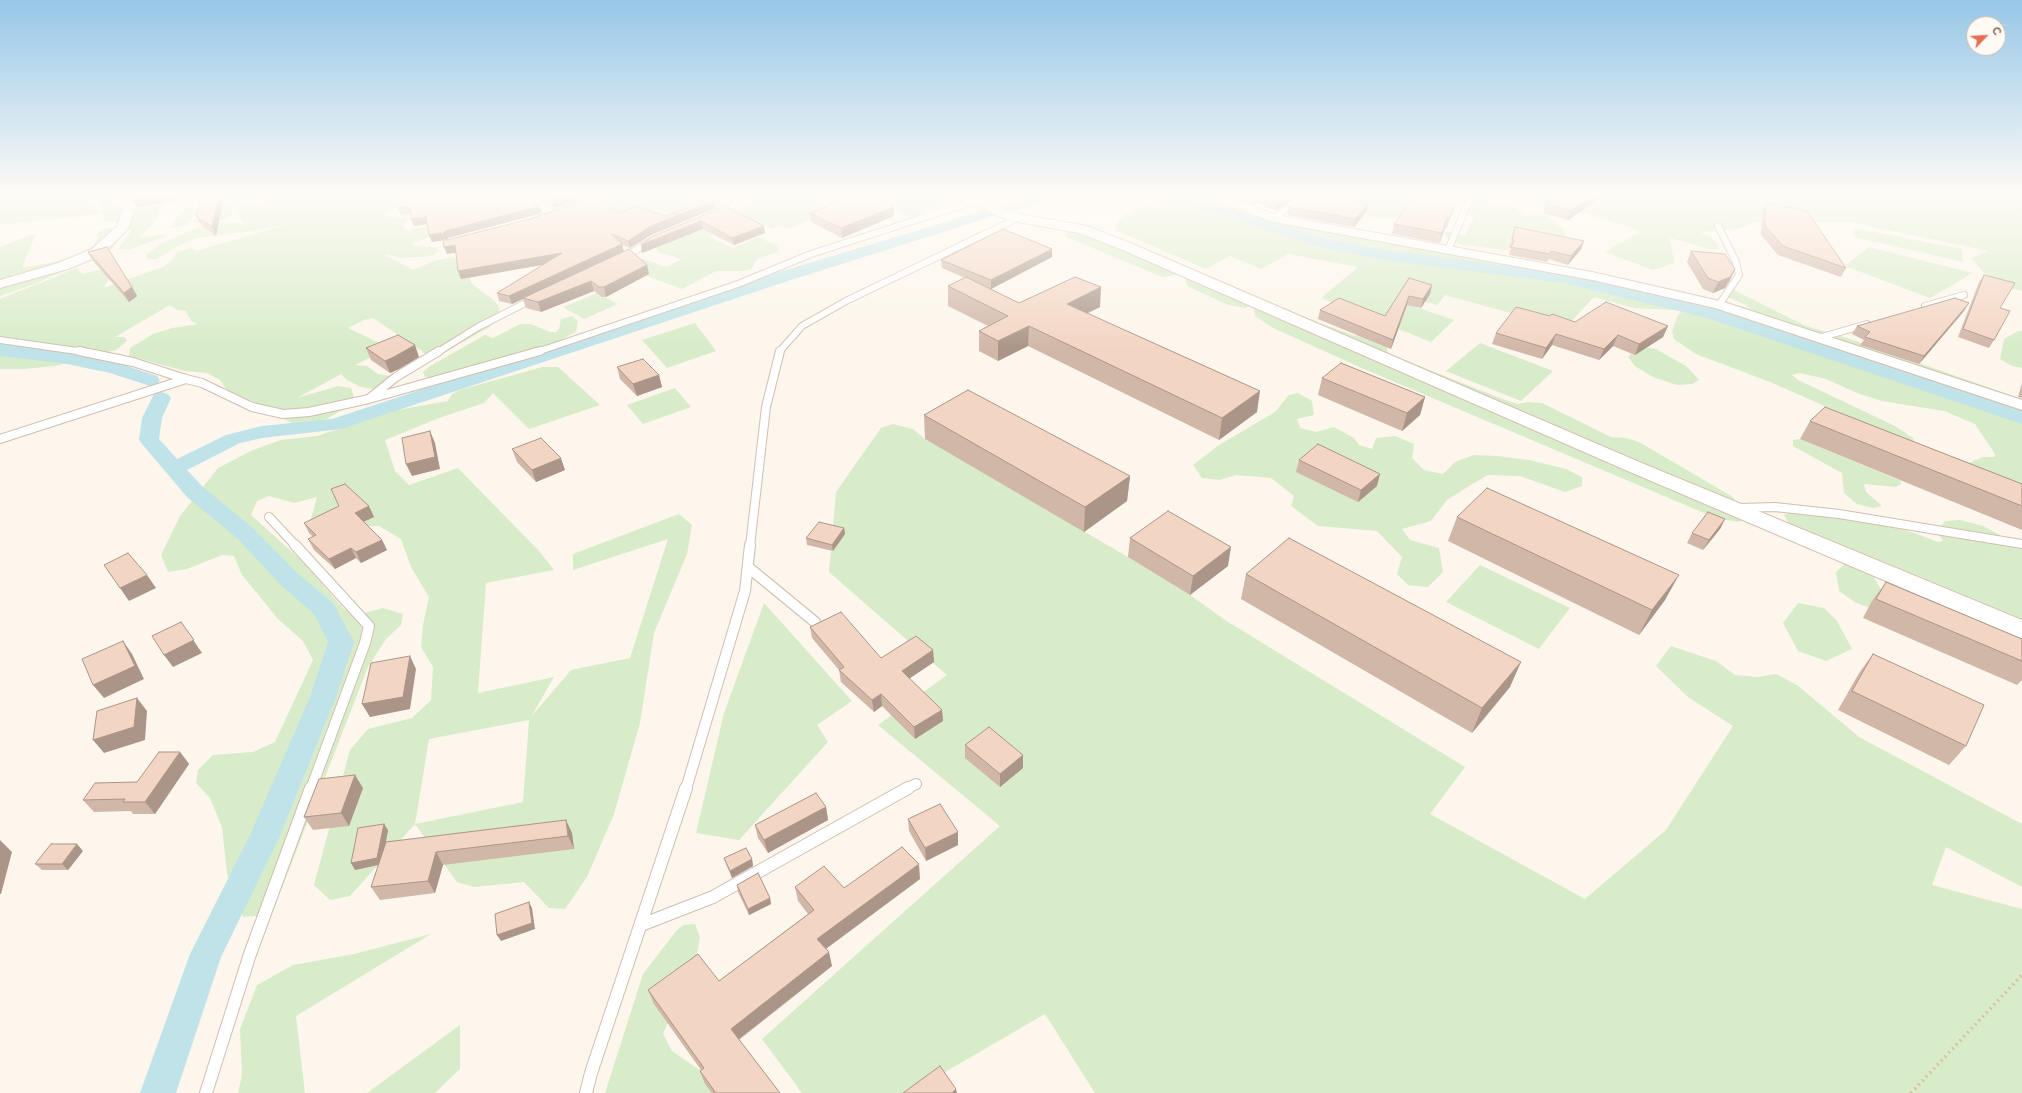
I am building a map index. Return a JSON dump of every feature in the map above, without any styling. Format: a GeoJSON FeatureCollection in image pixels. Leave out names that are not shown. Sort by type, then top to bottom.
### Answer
{"type":"FeatureCollection","features":[{"type":"Feature","properties":{"kind":"street"},"geometry":{"type":"LineString","coordinates":[[0,284],[63,266],[97,252],[102,247]]}},
{"type":"Feature","properties":{"kind":"street"},"geometry":{"type":"LineString","coordinates":[[1127,247],[1630,465],[2022,630]]}},
{"type":"Feature","properties":{"kind":"street"},"geometry":{"type":"LineString","coordinates":[[1432,247],[1592,276],[1719,305],[2022,405]]}},
{"type":"Feature","properties":{"kind":"lane"},"geometry":{"type":"LineString","coordinates":[[614,262],[642,247]]}},
{"type":"Feature","properties":{"kind":"lane"},"geometry":{"type":"LineString","coordinates":[[0,340],[81,351],[133,362],[202,383],[252,407],[283,414],[309,412],[369,399],[527,355],[738,284],[811,254],[838,247]]}},
{"type":"Feature","properties":{"kind":"lane"},"geometry":{"type":"LineString","coordinates":[[586,1093],[591,1073],[678,816],[745,591],[766,407],[779,352],[802,326],[846,301],[930,247]]}},
{"type":"Feature","properties":{"kind":"lane"},"geometry":{"type":"LineString","coordinates":[[1719,305],[1739,275],[1736,262],[1729,247]]}},
{"type":"Feature","properties":{"kind":"lane"},"geometry":{"type":"LineString","coordinates":[[369,399],[396,377],[471,331],[542,294]]}},
{"type":"Feature","properties":{"kind":"lane"},"geometry":{"type":"LineString","coordinates":[[1918,308],[1964,295]]}},
{"type":"Feature","properties":{"kind":"lane"},"geometry":{"type":"LineString","coordinates":[[1819,338],[1872,322]]}},
{"type":"Feature","properties":{"kind":"lane"},"geometry":{"type":"LineString","coordinates":[[0,438],[186,379]]}},
{"type":"Feature","properties":{"kind":"lane"},"geometry":{"type":"LineString","coordinates":[[1736,509],[1775,507],[1832,513],[2022,544]]}},
{"type":"Feature","properties":{"kind":"lane"},"geometry":{"type":"LineString","coordinates":[[206,1093],[250,954],[365,643],[368,626],[269,517]]}},
{"type":"Feature","properties":{"kind":"lane"},"geometry":{"type":"LineString","coordinates":[[748,567],[815,622]]}},
{"type":"Feature","properties":{"kind":"lane"},"geometry":{"type":"LineString","coordinates":[[641,925],[713,897],[916,784]]}},
{"type":"Feature","properties":{"kind":"path"},"geometry":{"type":"LineString","coordinates":[[1911,1093],[2022,975]]}},
{"type":"Feature","properties":{"kind":"green space"},"geometry":{"type":"Polygon","coordinates":[[[0,247],[30,247],[22,268],[54,262],[73,256],[91,247],[114,247],[111,250],[35,284],[0,296],[0,247]]]}},
{"type":"Feature","properties":{"kind":"green space"},"geometry":{"type":"Polygon","coordinates":[[[119,247],[137,247],[131,249],[118,249],[119,247]]]}},
{"type":"Feature","properties":{"kind":"green space"},"geometry":{"type":"Polygon","coordinates":[[[156,247],[176,247],[157,259],[147,259],[146,255],[156,247]]]}},
{"type":"Feature","properties":{"kind":"green space"},"geometry":{"type":"Polygon","coordinates":[[[210,247],[433,247],[439,250],[434,255],[422,257],[401,258],[382,253],[413,270],[437,260],[453,257],[461,259],[472,284],[498,305],[500,314],[490,327],[461,343],[427,356],[422,351],[373,318],[364,320],[348,328],[390,348],[355,365],[367,366],[378,374],[391,376],[382,386],[372,389],[361,387],[347,380],[341,374],[297,398],[338,386],[351,388],[354,397],[348,406],[327,419],[306,424],[293,424],[259,404],[228,392],[220,380],[207,373],[185,371],[129,356],[130,348],[153,334],[172,328],[198,324],[191,321],[186,311],[177,310],[170,305],[115,337],[125,337],[127,341],[116,350],[55,366],[24,369],[0,369],[0,299],[77,268],[82,274],[119,265],[103,288],[165,266],[173,259],[177,252],[191,248],[196,251],[210,247]]]}},
{"type":"Feature","properties":{"kind":"green space"},"geometry":{"type":"Polygon","coordinates":[[[656,247],[777,247],[779,250],[775,253],[757,259],[751,269],[744,271],[716,271],[682,289],[626,268],[643,259],[666,267],[682,259],[658,252],[656,247]]]}},
{"type":"Feature","properties":{"kind":"green space"},"geometry":{"type":"Polygon","coordinates":[[[1090,247],[1139,247],[1178,263],[1177,275],[1163,277],[1090,247]]]}},
{"type":"Feature","properties":{"kind":"green space"},"geometry":{"type":"Polygon","coordinates":[[[1155,247],[1437,247],[1585,271],[1685,292],[1692,296],[1691,301],[1672,310],[1634,308],[1594,297],[1565,328],[1445,295],[1437,305],[1416,299],[1393,299],[1454,320],[1431,342],[1386,324],[1389,327],[1387,353],[1502,399],[1518,404],[1528,402],[1542,403],[1611,437],[1626,438],[1639,442],[1733,497],[1745,519],[1738,522],[1716,518],[1364,369],[1271,327],[1255,316],[1254,310],[1260,305],[1275,306],[1355,336],[1384,323],[1321,298],[1358,267],[1288,254],[1261,269],[1230,256],[1206,269],[1155,247]]]}},
{"type":"Feature","properties":{"kind":"green space"},"geometry":{"type":"Polygon","coordinates":[[[1480,247],[1534,247],[1505,250],[1480,247]]]}},
{"type":"Feature","properties":{"kind":"green space"},"geometry":{"type":"Polygon","coordinates":[[[1614,247],[1671,247],[1674,263],[1653,270],[1605,252],[1614,247]]]}},
{"type":"Feature","properties":{"kind":"green space"},"geometry":{"type":"Polygon","coordinates":[[[1703,247],[1718,247],[1718,249],[1703,247]]]}},
{"type":"Feature","properties":{"kind":"green space"},"geometry":{"type":"Polygon","coordinates":[[[1869,247],[1973,273],[1930,298],[1845,266],[1869,247]]]}},
{"type":"Feature","properties":{"kind":"green space"},"geometry":{"type":"Polygon","coordinates":[[[1898,247],[1952,247],[1962,249],[1963,262],[1898,247]]]}},
{"type":"Feature","properties":{"kind":"green space"},"geometry":{"type":"Polygon","coordinates":[[[1969,247],[2022,247],[2022,291],[2005,287],[1984,273],[1971,258],[1988,251],[1969,247]]]}},
{"type":"Feature","properties":{"kind":"green space"},"geometry":{"type":"Polygon","coordinates":[[[1200,274],[1214,278],[1249,293],[1253,304],[1245,308],[1228,305],[1187,286],[1185,278],[1190,275],[1200,274]]]}},
{"type":"Feature","properties":{"kind":"green space"},"geometry":{"type":"Polygon","coordinates":[[[1724,290],[1734,290],[1806,326],[1850,339],[2022,399],[2022,490],[1978,472],[1969,463],[1983,457],[1994,457],[1995,454],[1975,424],[1944,411],[1882,401],[1857,393],[1826,379],[1800,373],[1792,375],[1798,380],[1895,426],[1913,438],[1916,446],[1770,382],[1696,354],[1674,339],[1672,331],[1678,315],[1688,304],[1714,299],[1750,309],[1746,305],[1723,295],[1724,290]]]}},
{"type":"Feature","properties":{"kind":"green space"},"geometry":{"type":"Polygon","coordinates":[[[597,293],[618,304],[584,319],[563,307],[597,293]]]}},
{"type":"Feature","properties":{"kind":"green space"},"geometry":{"type":"Polygon","coordinates":[[[572,316],[578,321],[576,332],[557,342],[433,379],[425,377],[423,372],[430,366],[485,335],[493,338],[520,324],[531,324],[550,332],[556,332],[559,329],[561,319],[572,316]]]}},
{"type":"Feature","properties":{"kind":"green space"},"geometry":{"type":"Polygon","coordinates":[[[695,323],[716,351],[667,368],[642,340],[695,323]]]}},
{"type":"Feature","properties":{"kind":"green space"},"geometry":{"type":"Polygon","coordinates":[[[2018,331],[2022,331],[2022,368],[2012,366],[2000,359],[2004,339],[2018,331]]]}},
{"type":"Feature","properties":{"kind":"green space"},"geometry":{"type":"Polygon","coordinates":[[[1480,343],[1553,371],[1521,401],[1446,371],[1480,343]]]}},
{"type":"Feature","properties":{"kind":"green space"},"geometry":{"type":"Polygon","coordinates":[[[1643,347],[1656,349],[1686,366],[1699,380],[1692,384],[1677,385],[1653,377],[1635,366],[1628,357],[1637,349],[1643,347]]]}},
{"type":"Feature","properties":{"kind":"green space"},"geometry":{"type":"Polygon","coordinates":[[[542,367],[558,367],[600,405],[529,429],[493,393],[484,403],[439,418],[385,440],[395,471],[409,485],[458,468],[539,551],[554,570],[486,583],[478,693],[554,677],[531,717],[571,670],[630,658],[668,539],[573,570],[573,554],[679,514],[692,525],[687,554],[654,633],[640,723],[614,814],[587,877],[565,909],[549,908],[524,882],[474,887],[457,882],[415,824],[350,896],[330,900],[314,885],[350,750],[368,729],[412,718],[431,700],[433,667],[421,647],[423,625],[429,597],[411,567],[401,539],[379,526],[309,526],[317,497],[294,503],[269,496],[257,501],[251,515],[302,561],[344,609],[357,615],[383,608],[403,614],[401,625],[386,639],[368,667],[283,885],[269,915],[243,917],[227,874],[222,827],[210,798],[196,783],[198,770],[213,755],[253,752],[275,742],[313,660],[303,641],[278,619],[242,575],[234,556],[222,555],[187,569],[168,572],[161,555],[180,516],[218,468],[253,450],[281,440],[317,436],[392,411],[448,401],[452,394],[460,390],[542,367]],[[529,720],[429,739],[415,824],[523,802],[529,720]]]}},
{"type":"Feature","properties":{"kind":"green space"},"geometry":{"type":"Polygon","coordinates":[[[675,388],[691,407],[643,424],[627,405],[675,388]]]}},
{"type":"Feature","properties":{"kind":"green space"},"geometry":{"type":"Polygon","coordinates":[[[1298,393],[1312,401],[1314,415],[1297,419],[1300,428],[1316,432],[1334,427],[1354,438],[1359,445],[1372,449],[1376,438],[1395,436],[1414,444],[1412,458],[1424,470],[1443,474],[1455,462],[1474,455],[1497,456],[1529,460],[1566,469],[1582,477],[1582,486],[1565,492],[1520,476],[1488,475],[1447,500],[1431,521],[1402,529],[1410,540],[1439,548],[1443,572],[1428,587],[1408,585],[1397,574],[1402,557],[1377,531],[1318,526],[1291,506],[1294,496],[1271,478],[1236,475],[1219,480],[1202,478],[1193,465],[1219,445],[1275,412],[1289,395],[1298,393]]]}},
{"type":"Feature","properties":{"kind":"green space"},"geometry":{"type":"Polygon","coordinates":[[[893,424],[913,429],[925,439],[1128,557],[1190,595],[1225,620],[1465,767],[1430,814],[1585,899],[1666,830],[1733,726],[1688,697],[1656,666],[1671,646],[1716,661],[1735,675],[1758,677],[1776,674],[1797,685],[1859,737],[2022,824],[2022,887],[1946,847],[1932,885],[2022,909],[2022,1093],[1095,1093],[1045,1014],[909,1093],[802,1093],[762,1039],[1000,826],[878,725],[947,675],[829,572],[836,492],[881,428],[893,424]]]}},
{"type":"Feature","properties":{"kind":"green space"},"geometry":{"type":"Polygon","coordinates":[[[1800,439],[1901,481],[1901,484],[1896,487],[1864,484],[1866,492],[1882,506],[1873,508],[1857,504],[1844,493],[1842,473],[1793,446],[1793,440],[1800,439]]]}},
{"type":"Feature","properties":{"kind":"green space"},"geometry":{"type":"Polygon","coordinates":[[[1797,511],[1875,522],[1914,533],[1938,542],[1943,541],[1937,532],[1945,521],[1960,520],[1983,526],[2015,543],[2022,550],[2022,625],[1789,524],[1784,515],[1797,511]]]}},
{"type":"Feature","properties":{"kind":"green space"},"geometry":{"type":"Polygon","coordinates":[[[1847,559],[1872,574],[1888,602],[1877,610],[1856,603],[1839,591],[1836,572],[1845,564],[1847,559]]]}},
{"type":"Feature","properties":{"kind":"green space"},"geometry":{"type":"Polygon","coordinates":[[[1480,565],[1570,608],[1539,649],[1446,602],[1480,565]]]}},
{"type":"Feature","properties":{"kind":"green space"},"geometry":{"type":"Polygon","coordinates":[[[764,603],[852,701],[817,725],[828,742],[739,840],[696,833],[724,713],[764,603]]]}},
{"type":"Feature","properties":{"kind":"green space"},"geometry":{"type":"Polygon","coordinates":[[[1798,603],[1824,608],[1837,621],[1852,649],[1826,661],[1798,651],[1783,623],[1798,603]]]}},
{"type":"Feature","properties":{"kind":"green space"},"geometry":{"type":"Polygon","coordinates":[[[695,924],[700,937],[696,961],[663,1034],[672,1051],[701,1071],[718,1093],[605,1093],[643,974],[676,931],[683,925],[695,924]]]}},
{"type":"Feature","properties":{"kind":"green space"},"geometry":{"type":"Polygon","coordinates":[[[431,934],[296,1016],[305,1093],[238,1093],[242,1075],[240,1029],[257,985],[293,965],[354,954],[431,934]]]}},
{"type":"Feature","properties":{"kind":"green space"},"geometry":{"type":"Polygon","coordinates":[[[460,1025],[460,1069],[435,1093],[367,1093],[460,1025]]]}},
{"type":"Feature","properties":{"kind":"building"},"geometry":{"type":"Polygon","coordinates":[[[107,247],[132,287],[124,293],[88,252],[107,247]]]}},
{"type":"Feature","properties":{"kind":"building"},"geometry":{"type":"Polygon","coordinates":[[[455,247],[615,247],[509,296],[497,293],[562,253],[458,271],[455,247]]]}},
{"type":"Feature","properties":{"kind":"building"},"geometry":{"type":"Polygon","coordinates":[[[967,247],[1047,247],[1052,249],[991,280],[941,260],[967,247]]]}},
{"type":"Feature","properties":{"kind":"building"},"geometry":{"type":"Polygon","coordinates":[[[1511,247],[1579,247],[1571,256],[1551,251],[1550,254],[1511,247]]]}},
{"type":"Feature","properties":{"kind":"building"},"geometry":{"type":"Polygon","coordinates":[[[1786,247],[1832,247],[1846,268],[1786,247]]]}},
{"type":"Feature","properties":{"kind":"building"},"geometry":{"type":"Polygon","coordinates":[[[629,249],[647,265],[604,287],[599,287],[591,281],[538,302],[523,298],[629,249]]]}},
{"type":"Feature","properties":{"kind":"building"},"geometry":{"type":"Polygon","coordinates":[[[1691,251],[1725,254],[1735,269],[1730,277],[1718,282],[1708,278],[1691,251]]]}},
{"type":"Feature","properties":{"kind":"building"},"geometry":{"type":"Polygon","coordinates":[[[1984,275],[2015,283],[2000,308],[2010,311],[1994,340],[1963,329],[1984,275]]]}},
{"type":"Feature","properties":{"kind":"building"},"geometry":{"type":"Polygon","coordinates":[[[966,277],[1019,303],[1075,277],[1101,287],[1067,304],[1260,391],[1222,418],[1029,326],[998,341],[979,331],[1008,316],[948,286],[966,277]]]}},
{"type":"Feature","properties":{"kind":"building"},"geometry":{"type":"Polygon","coordinates":[[[1409,278],[1432,285],[1423,299],[1409,296],[1393,340],[1320,310],[1339,298],[1385,316],[1409,278]]]}},
{"type":"Feature","properties":{"kind":"building"},"geometry":{"type":"Polygon","coordinates":[[[1955,298],[1969,303],[1924,356],[1865,337],[1870,332],[1857,326],[1955,298]]]}},
{"type":"Feature","properties":{"kind":"building"},"geometry":{"type":"Polygon","coordinates":[[[1606,302],[1668,326],[1639,344],[1618,335],[1604,349],[1556,334],[1546,348],[1496,333],[1516,307],[1550,316],[1552,314],[1575,322],[1606,302]]]}},
{"type":"Feature","properties":{"kind":"building"},"geometry":{"type":"Polygon","coordinates":[[[398,335],[415,345],[385,361],[366,348],[398,335]]]}},
{"type":"Feature","properties":{"kind":"building"},"geometry":{"type":"Polygon","coordinates":[[[643,359],[659,375],[633,384],[617,367],[643,359]]]}},
{"type":"Feature","properties":{"kind":"building"},"geometry":{"type":"Polygon","coordinates":[[[1341,363],[1425,397],[1407,413],[1322,378],[1341,363]]]}},
{"type":"Feature","properties":{"kind":"building"},"geometry":{"type":"Polygon","coordinates":[[[968,390],[1130,476],[1085,507],[924,415],[968,390]]]}},
{"type":"Feature","properties":{"kind":"building"},"geometry":{"type":"Polygon","coordinates":[[[1825,407],[2022,484],[2022,506],[1810,421],[1825,407]]]}},
{"type":"Feature","properties":{"kind":"building"},"geometry":{"type":"Polygon","coordinates":[[[430,431],[435,457],[406,464],[402,438],[430,431]]]}},
{"type":"Feature","properties":{"kind":"building"},"geometry":{"type":"Polygon","coordinates":[[[541,438],[561,458],[532,470],[512,449],[541,438]]]}},
{"type":"Feature","properties":{"kind":"building"},"geometry":{"type":"Polygon","coordinates":[[[1318,444],[1380,474],[1361,490],[1299,460],[1318,444]]]}},
{"type":"Feature","properties":{"kind":"building"},"geometry":{"type":"Polygon","coordinates":[[[345,484],[369,506],[355,513],[382,540],[356,552],[351,548],[329,559],[308,539],[316,535],[304,523],[339,506],[331,489],[345,484]]]}},
{"type":"Feature","properties":{"kind":"building"},"geometry":{"type":"Polygon","coordinates":[[[1487,488],[1679,575],[1652,610],[1457,517],[1487,488]]]}},
{"type":"Feature","properties":{"kind":"building"},"geometry":{"type":"Polygon","coordinates":[[[1168,511],[1231,547],[1193,576],[1130,538],[1168,511]]]}},
{"type":"Feature","properties":{"kind":"building"},"geometry":{"type":"Polygon","coordinates":[[[1708,512],[1725,519],[1709,540],[1692,533],[1708,512]]]}},
{"type":"Feature","properties":{"kind":"building"},"geometry":{"type":"Polygon","coordinates":[[[819,522],[844,528],[832,545],[806,538],[819,522]]]}},
{"type":"Feature","properties":{"kind":"building"},"geometry":{"type":"Polygon","coordinates":[[[1289,538],[1521,662],[1482,708],[1246,574],[1289,538]]]}},
{"type":"Feature","properties":{"kind":"building"},"geometry":{"type":"Polygon","coordinates":[[[128,553],[147,575],[120,588],[104,565],[128,553]]]}},
{"type":"Feature","properties":{"kind":"building"},"geometry":{"type":"Polygon","coordinates":[[[1886,582],[2022,639],[2022,661],[1876,599],[1886,582]]]}},
{"type":"Feature","properties":{"kind":"building"},"geometry":{"type":"Polygon","coordinates":[[[841,612],[881,658],[916,636],[933,650],[902,671],[942,710],[914,727],[881,694],[872,700],[839,670],[844,667],[810,627],[841,612]]]}},
{"type":"Feature","properties":{"kind":"building"},"geometry":{"type":"Polygon","coordinates":[[[181,622],[194,640],[164,655],[152,636],[181,622]]]}},
{"type":"Feature","properties":{"kind":"building"},"geometry":{"type":"Polygon","coordinates":[[[123,641],[135,666],[93,685],[82,659],[123,641]]]}},
{"type":"Feature","properties":{"kind":"building"},"geometry":{"type":"Polygon","coordinates":[[[1873,654],[1984,705],[1966,746],[1852,691],[1873,654]]]}},
{"type":"Feature","properties":{"kind":"building"},"geometry":{"type":"Polygon","coordinates":[[[410,656],[403,697],[362,704],[371,663],[410,656]]]}},
{"type":"Feature","properties":{"kind":"building"},"geometry":{"type":"Polygon","coordinates":[[[137,698],[134,727],[93,740],[97,711],[137,698]]]}},
{"type":"Feature","properties":{"kind":"building"},"geometry":{"type":"Polygon","coordinates":[[[989,727],[1023,755],[1000,774],[965,745],[989,727]]]}},
{"type":"Feature","properties":{"kind":"building"},"geometry":{"type":"Polygon","coordinates":[[[159,752],[180,752],[145,802],[123,802],[125,799],[83,800],[95,783],[137,782],[159,752]]]}},
{"type":"Feature","properties":{"kind":"building"},"geometry":{"type":"Polygon","coordinates":[[[355,775],[341,813],[304,817],[319,779],[355,775]]]}},
{"type":"Feature","properties":{"kind":"building"},"geometry":{"type":"Polygon","coordinates":[[[816,793],[826,807],[764,840],[755,825],[816,793]]]}},
{"type":"Feature","properties":{"kind":"building"},"geometry":{"type":"Polygon","coordinates":[[[940,804],[958,832],[925,848],[908,819],[940,804]]]}},
{"type":"Feature","properties":{"kind":"building"},"geometry":{"type":"Polygon","coordinates":[[[566,820],[568,836],[436,852],[428,881],[371,887],[386,842],[566,820]]]}},
{"type":"Feature","properties":{"kind":"building"},"geometry":{"type":"Polygon","coordinates":[[[384,824],[377,858],[351,863],[358,828],[384,824]]]}},
{"type":"Feature","properties":{"kind":"building"},"geometry":{"type":"Polygon","coordinates":[[[51,844],[77,844],[62,864],[35,864],[51,844]]]}},
{"type":"Feature","properties":{"kind":"building"},"geometry":{"type":"Polygon","coordinates":[[[902,847],[919,864],[817,939],[829,952],[731,1029],[780,1093],[716,1093],[700,1071],[704,1068],[648,990],[698,954],[719,981],[814,910],[795,887],[824,866],[844,888],[902,847]]]}},
{"type":"Feature","properties":{"kind":"building"},"geometry":{"type":"Polygon","coordinates":[[[746,848],[752,859],[730,871],[724,858],[746,848]]]}},
{"type":"Feature","properties":{"kind":"building"},"geometry":{"type":"Polygon","coordinates":[[[758,873],[770,898],[748,909],[737,885],[758,873]]]}},
{"type":"Feature","properties":{"kind":"building"},"geometry":{"type":"Polygon","coordinates":[[[529,902],[532,923],[497,935],[495,914],[529,902]]]}},
{"type":"Feature","properties":{"kind":"building"},"geometry":{"type":"Polygon","coordinates":[[[940,1066],[956,1089],[952,1093],[903,1093],[940,1066]]]}},
{"type":"Feature","properties":{"kind":"waterway"},"geometry":{"type":"LineString","coordinates":[[174,468],[196,459],[233,439],[262,432],[334,425],[420,398],[785,276],[878,247]]}},
{"type":"Feature","properties":{"kind":"waterway"},"geometry":{"type":"LineString","coordinates":[[1344,247],[1390,256],[1564,278],[1713,314],[2022,418]]}},
{"type":"Feature","properties":{"kind":"waterway"},"geometry":{"type":"LineString","coordinates":[[0,350],[62,357],[115,368],[150,380]]}},
{"type":"Feature","properties":{"kind":"waterway"},"geometry":{"type":"LineString","coordinates":[[158,1093],[206,954],[264,838],[323,697],[341,642],[324,609],[289,579],[246,534],[195,492],[149,440],[152,418],[161,398]]}}]}
